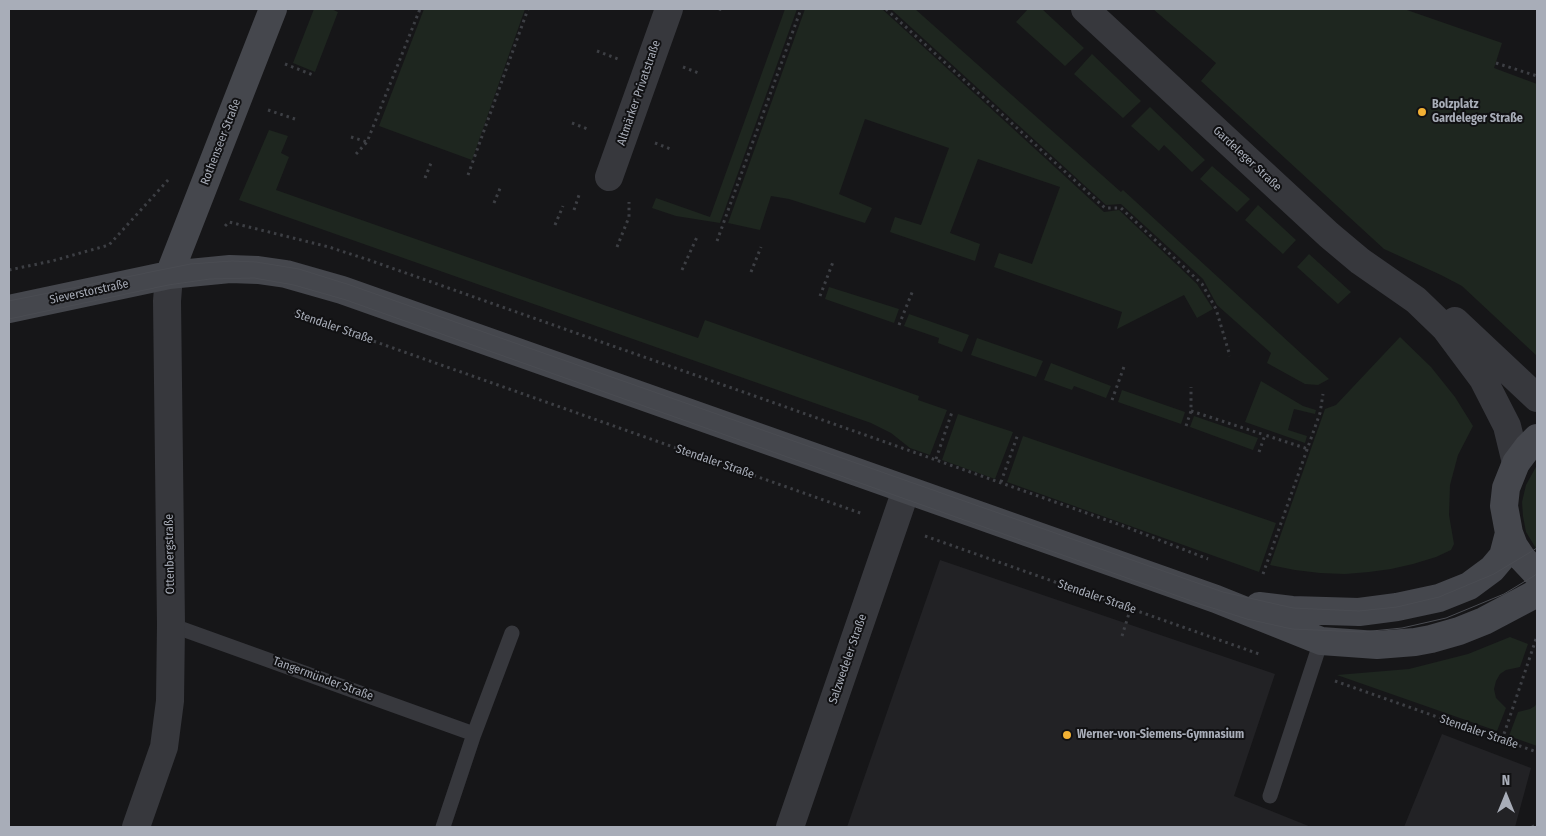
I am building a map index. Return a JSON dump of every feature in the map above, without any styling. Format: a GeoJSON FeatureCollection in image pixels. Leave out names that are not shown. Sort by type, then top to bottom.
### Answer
{"type":"FeatureCollection","features":[{"type":"Feature","properties":{"kind":"street","name":"Rothenseer Straße"},"geometry":{"type":"LineString","coordinates":[[169,275],[273,9]]}},
{"type":"Feature","properties":{"kind":"street","name":"Altmärker Privatstraße"},"geometry":{"type":"LineString","coordinates":[[609,177],[669,9]]}},
{"type":"Feature","properties":{"kind":"street","name":"Gardeleger Straße"},"geometry":{"type":"LineString","coordinates":[[1085,9],[1329,235],[1360,261],[1416,300],[1458,323],[1537,398]]}},
{"type":"Feature","properties":{"kind":"street"},"geometry":{"type":"LineString","coordinates":[[169,275],[230,269],[258,270],[314,281],[1216,599],[1321,641],[1378,645],[1431,639],[1484,621],[1537,593]]}},
{"type":"Feature","properties":{"kind":"street","name":"Sieverstorstraße"},"geometry":{"type":"LineString","coordinates":[[9,310],[169,275]]}},
{"type":"Feature","properties":{"kind":"street","name":"Ottenbergstraße"},"geometry":{"type":"LineString","coordinates":[[136,827],[159,763],[167,732],[170,701],[171,625],[167,301],[169,275]]}},
{"type":"Feature","properties":{"kind":"street","name":"Gardeleger Straße"},"geometry":{"type":"LineString","coordinates":[[1416,300],[1445,328],[1483,379],[1507,426],[1516,463]]}},
{"type":"Feature","properties":{"kind":"street"},"geometry":{"type":"LineString","coordinates":[[1537,438],[1516,463],[1508,480],[1505,497],[1508,533],[1522,558],[1537,574]]}},
{"type":"Feature","properties":{"kind":"street","name":"Salzwedeler Straße"},"geometry":{"type":"LineString","coordinates":[[790,827],[906,490]]}},
{"type":"Feature","properties":{"kind":"street"},"geometry":{"type":"LineString","coordinates":[[1216,599],[1292,610],[1326,612],[1359,612],[1406,606],[1453,593],[1474,583],[1492,569],[1503,556],[1508,533]]}},
{"type":"Feature","properties":{"kind":"lane","name":"Tangermünder Straße"},"geometry":{"type":"LineString","coordinates":[[171,625],[474,734]]}},
{"type":"Feature","properties":{"kind":"lane"},"geometry":{"type":"LineString","coordinates":[[443,827],[474,734],[512,633]]}},
{"type":"Feature","properties":{"kind":"lane"},"geometry":{"type":"LineString","coordinates":[[1270,796],[1321,641]]}},
{"type":"Feature","properties":{"kind":"path"},"geometry":{"type":"LineString","coordinates":[[356,154],[367,142],[420,9]]}},
{"type":"Feature","properties":{"kind":"path"},"geometry":{"type":"LineString","coordinates":[[468,175],[528,9]]}},
{"type":"Feature","properties":{"kind":"path"},"geometry":{"type":"LineString","coordinates":[[719,9],[723,10]]}},
{"type":"Feature","properties":{"kind":"path"},"geometry":{"type":"LineString","coordinates":[[717,242],[800,9]]}},
{"type":"Feature","properties":{"kind":"path"},"geometry":{"type":"LineString","coordinates":[[886,9],[1105,208],[1121,208],[1202,284],[1216,309],[1230,356]]}},
{"type":"Feature","properties":{"kind":"path"},"geometry":{"type":"LineString","coordinates":[[597,51],[621,60]]}},
{"type":"Feature","properties":{"kind":"path"},"geometry":{"type":"LineString","coordinates":[[277,61],[313,75]]}},
{"type":"Feature","properties":{"kind":"path"},"geometry":{"type":"LineString","coordinates":[[1496,63],[1537,76]]}},
{"type":"Feature","properties":{"kind":"path"},"geometry":{"type":"LineString","coordinates":[[260,107],[295,119]]}},
{"type":"Feature","properties":{"kind":"path"},"geometry":{"type":"LineString","coordinates":[[572,123],[595,132]]}},
{"type":"Feature","properties":{"kind":"path"},"geometry":{"type":"LineString","coordinates":[[351,137],[367,142]]}},
{"type":"Feature","properties":{"kind":"path"},"geometry":{"type":"LineString","coordinates":[[425,178],[431,163]]}},
{"type":"Feature","properties":{"kind":"path"},"geometry":{"type":"LineString","coordinates":[[9,270],[52,261],[109,245],[168,182],[171,173]]}},
{"type":"Feature","properties":{"kind":"path"},"geometry":{"type":"LineString","coordinates":[[494,203],[501,186]]}},
{"type":"Feature","properties":{"kind":"path"},"geometry":{"type":"LineString","coordinates":[[555,225],[563,206]]}},
{"type":"Feature","properties":{"kind":"path"},"geometry":{"type":"LineString","coordinates":[[617,247],[629,217]]}},
{"type":"Feature","properties":{"kind":"path"},"geometry":{"type":"LineString","coordinates":[[682,270],[697,237]]}},
{"type":"Feature","properties":{"kind":"path"},"geometry":{"type":"LineString","coordinates":[[751,272],[761,247]]}},
{"type":"Feature","properties":{"kind":"path"},"geometry":{"type":"LineString","coordinates":[[820,296],[833,262]]}},
{"type":"Feature","properties":{"kind":"path"},"geometry":{"type":"LineString","coordinates":[[900,324],[913,290]]}},
{"type":"Feature","properties":{"kind":"path","name":"Stendaler Straße"},"geometry":{"type":"LineString","coordinates":[[294,313],[1537,752]]}},
{"type":"Feature","properties":{"kind":"path"},"geometry":{"type":"LineString","coordinates":[[1112,400],[1125,364]]}},
{"type":"Feature","properties":{"kind":"path"},"geometry":{"type":"LineString","coordinates":[[1186,426],[1191,411],[1190,387]]}},
{"type":"Feature","properties":{"kind":"path"},"geometry":{"type":"LineString","coordinates":[[1262,578],[1320,413],[1323,394]]}},
{"type":"Feature","properties":{"kind":"path"},"geometry":{"type":"LineString","coordinates":[[1191,411],[1308,448]]}},
{"type":"Feature","properties":{"kind":"path"},"geometry":{"type":"LineString","coordinates":[[936,459],[952,412]]}},
{"type":"Feature","properties":{"kind":"path"},"geometry":{"type":"LineString","coordinates":[[860,433],[1126,527],[1209,559]]}},
{"type":"Feature","properties":{"kind":"path"},"geometry":{"type":"LineString","coordinates":[[1001,482],[1018,434]]}},
{"type":"Feature","properties":{"kind":"path"},"geometry":{"type":"LineString","coordinates":[[1259,452],[1265,435]]}},
{"type":"Feature","properties":{"kind":"path"},"geometry":{"type":"LineString","coordinates":[[1122,636],[1132,602]]}},
{"type":"Feature","properties":{"kind":"path"},"geometry":{"type":"LineString","coordinates":[[1502,740],[1537,636]]}},
{"type":"Feature","properties":{"kind":"path"},"geometry":{"type":"LineString","coordinates":[[1532,827],[1537,824]]}},
{"type":"Feature","properties":{"kind":"shaded area"},"geometry":{"type":"Polygon","coordinates":[[[314,9],[331,9],[338,12],[315,72],[293,63],[314,9]]]}},
{"type":"Feature","properties":{"kind":"shaded area"},"geometry":{"type":"Polygon","coordinates":[[[424,9],[525,9],[472,160],[379,126],[424,9]]]}},
{"type":"Feature","properties":{"kind":"shaded area"},"geometry":{"type":"Polygon","coordinates":[[[785,9],[797,9],[720,223],[676,216],[652,208],[656,198],[710,217],[785,9]]]}},
{"type":"Feature","properties":{"kind":"shaded area"},"geometry":{"type":"Polygon","coordinates":[[[805,9],[882,9],[1104,212],[1119,210],[1197,284],[1213,309],[1197,318],[1184,295],[1117,329],[1122,312],[994,267],[999,253],[1032,264],[1060,187],[978,159],[950,233],[980,244],[975,261],[890,232],[895,217],[921,225],[949,148],[865,119],[839,194],[872,208],[865,223],[789,199],[771,196],[760,230],[728,223],[805,9]]]}},
{"type":"Feature","properties":{"kind":"shaded area"},"geometry":{"type":"Polygon","coordinates":[[[891,9],[915,9],[1121,192],[1123,190],[1329,379],[1318,385],[1305,384],[1267,363],[1271,353],[1217,305],[1203,279],[1121,204],[1106,205],[891,9]]]}},
{"type":"Feature","properties":{"kind":"shaded area"},"geometry":{"type":"Polygon","coordinates":[[[1028,9],[1042,9],[1084,48],[1065,66],[1016,22],[1028,9]]]}},
{"type":"Feature","properties":{"kind":"shaded area"},"geometry":{"type":"Polygon","coordinates":[[[1153,9],[1404,9],[1502,43],[1494,68],[1537,84],[1537,356],[1462,286],[1384,249],[1201,81],[1216,63],[1153,9]]]}},
{"type":"Feature","properties":{"kind":"shaded area"},"geometry":{"type":"Polygon","coordinates":[[[1092,54],[1141,101],[1123,118],[1074,74],[1092,54]]]}},
{"type":"Feature","properties":{"kind":"shaded area"},"geometry":{"type":"Polygon","coordinates":[[[1150,107],[1205,160],[1192,172],[1164,145],[1159,151],[1131,126],[1150,107]]]}},
{"type":"Feature","properties":{"kind":"shaded area"},"geometry":{"type":"Polygon","coordinates":[[[269,130],[288,136],[281,153],[289,157],[276,190],[698,338],[705,320],[919,396],[918,400],[947,410],[930,455],[910,448],[891,433],[871,423],[239,200],[269,130]]]}},
{"type":"Feature","properties":{"kind":"shaded area"},"geometry":{"type":"Polygon","coordinates":[[[1212,166],[1250,199],[1237,212],[1200,179],[1212,166]]]}},
{"type":"Feature","properties":{"kind":"shaded area"},"geometry":{"type":"Polygon","coordinates":[[[1258,205],[1296,240],[1283,254],[1245,220],[1258,205]]]}},
{"type":"Feature","properties":{"kind":"shaded area"},"geometry":{"type":"Polygon","coordinates":[[[1309,254],[1351,292],[1338,304],[1297,267],[1309,254]]]}},
{"type":"Feature","properties":{"kind":"shaded area"},"geometry":{"type":"Polygon","coordinates":[[[829,287],[899,309],[894,323],[825,299],[829,287]]]}},
{"type":"Feature","properties":{"kind":"shaded area"},"geometry":{"type":"Polygon","coordinates":[[[909,314],[969,335],[962,352],[938,343],[939,338],[904,326],[909,314]]]}},
{"type":"Feature","properties":{"kind":"shaded area"},"geometry":{"type":"Polygon","coordinates":[[[1400,337],[1431,367],[1455,397],[1473,426],[1458,455],[1450,485],[1449,515],[1454,544],[1451,550],[1436,557],[1391,569],[1345,574],[1295,570],[1270,565],[1325,409],[1336,405],[1400,337]]]}},
{"type":"Feature","properties":{"kind":"shaded area"},"geometry":{"type":"Polygon","coordinates":[[[977,338],[1043,361],[1036,377],[971,355],[977,338]]]}},
{"type":"Feature","properties":{"kind":"shaded area"},"geometry":{"type":"Polygon","coordinates":[[[1051,363],[1111,386],[1106,398],[1074,386],[1072,390],[1044,380],[1051,363]]]}},
{"type":"Feature","properties":{"kind":"shaded area"},"geometry":{"type":"Polygon","coordinates":[[[1261,381],[1303,406],[1316,410],[1315,414],[1294,409],[1288,430],[1307,436],[1305,443],[1245,422],[1261,381]]]}},
{"type":"Feature","properties":{"kind":"shaded area"},"geometry":{"type":"Polygon","coordinates":[[[1122,390],[1185,412],[1181,424],[1118,402],[1122,390]]]}},
{"type":"Feature","properties":{"kind":"shaded area"},"geometry":{"type":"Polygon","coordinates":[[[958,414],[1013,432],[995,479],[942,460],[958,414]]]}},
{"type":"Feature","properties":{"kind":"shaded area"},"geometry":{"type":"Polygon","coordinates":[[[1194,416],[1258,438],[1253,450],[1190,427],[1194,416]]]}},
{"type":"Feature","properties":{"kind":"shaded area"},"geometry":{"type":"Polygon","coordinates":[[[1023,436],[1276,523],[1259,572],[1007,482],[1023,436]]]}},
{"type":"Feature","properties":{"kind":"shaded area"},"geometry":{"type":"Polygon","coordinates":[[[1537,465],[1537,550],[1526,532],[1522,502],[1526,485],[1537,465]]]}},
{"type":"Feature","properties":{"kind":"shaded area","name":"Werner-von-Siemens-Gymnasium"},"geometry":{"type":"Polygon","coordinates":[[[940,560],[1275,674],[1234,796],[1311,827],[847,827],[940,560]]]}},
{"type":"Feature","properties":{"kind":"shaded area"},"geometry":{"type":"Polygon","coordinates":[[[1510,637],[1528,644],[1520,667],[1506,670],[1500,674],[1496,681],[1494,689],[1496,698],[1506,708],[1497,731],[1337,675],[1409,669],[1468,654],[1510,637]]]}},
{"type":"Feature","properties":{"kind":"shaded area"},"geometry":{"type":"Polygon","coordinates":[[[1537,702],[1537,746],[1509,736],[1518,712],[1530,709],[1537,702]]]}},
{"type":"Feature","properties":{"kind":"shaded area"},"geometry":{"type":"Polygon","coordinates":[[[1442,734],[1531,768],[1515,827],[1404,827],[1442,734]]]}},
{"type":"Feature","properties":{"kind":"tram line"},"geometry":{"type":"LineString","coordinates":[[9,301],[190,264],[232,261],[256,262],[299,269],[350,285],[1223,592],[1293,608],[1359,611],[1397,607],[1439,597],[1494,574],[1537,548]]}},
{"type":"Feature","properties":{"kind":"tram line"},"geometry":{"type":"LineString","coordinates":[[9,319],[168,285],[210,279],[254,278],[294,285],[346,300],[1203,605],[1247,619],[1292,629],[1362,632],[1402,628],[1446,618],[1504,594],[1537,574]]}},
{"type":"Feature","properties":{"kind":"place","name":"Bolzplatz Gardeleger Straße"},"geometry":{"type":"Point","coordinates":[1422,112]}},
{"type":"Feature","properties":{"kind":"place","name":"Werner-von-Siemens-Gymnasium"},"geometry":{"type":"Point","coordinates":[1067,735]}}]}
